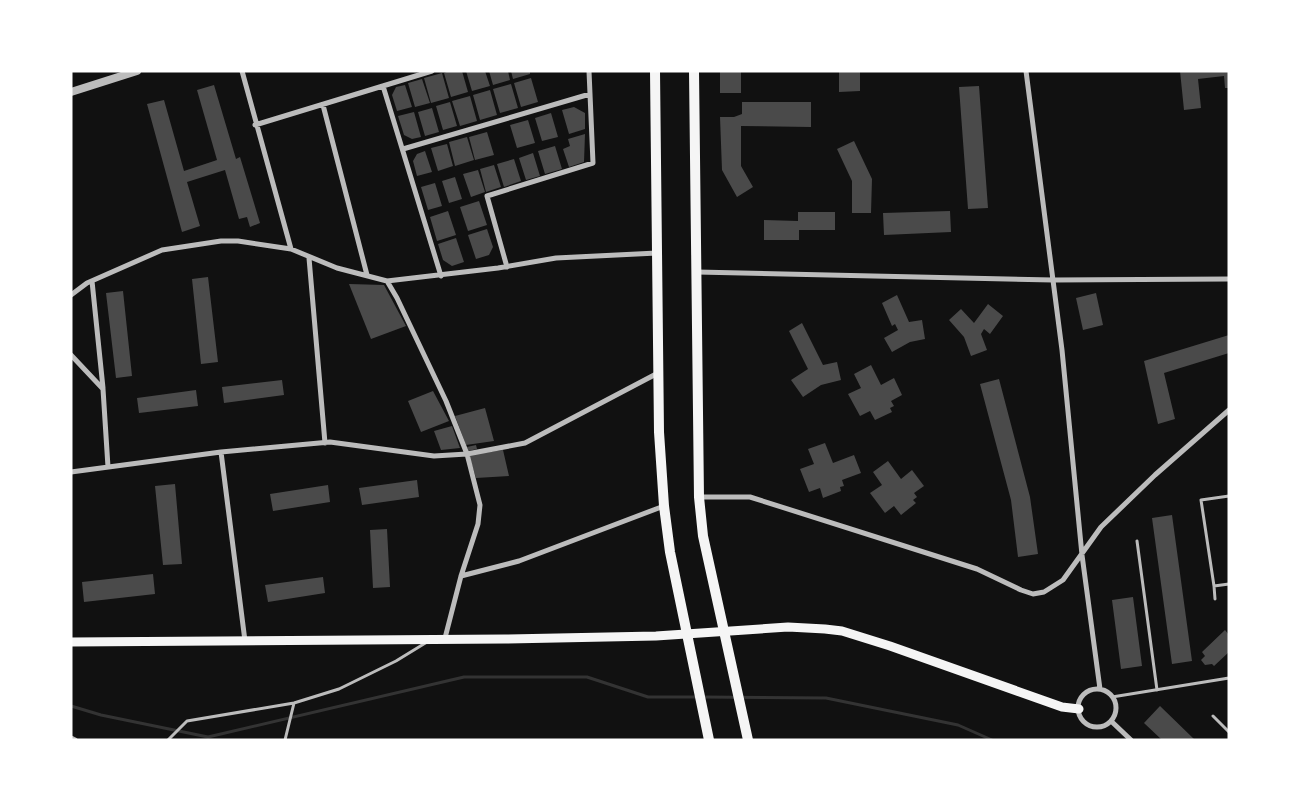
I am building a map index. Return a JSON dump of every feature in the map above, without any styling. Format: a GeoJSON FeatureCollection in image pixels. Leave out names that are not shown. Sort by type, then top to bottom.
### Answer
{"type":"FeatureCollection","features":[{"type":"Feature","properties":{"kind":"main road"},"geometry":{"type":"LineString","coordinates":[[655,71],[659,432],[664,506],[686,634],[708,738]]}},
{"type":"Feature","properties":{"kind":"main road"},"geometry":{"type":"LineString","coordinates":[[694,71],[699,497],[703,536],[747,736]]}},
{"type":"Feature","properties":{"kind":"main road"},"geometry":{"type":"LineString","coordinates":[[71,642],[434,638],[514,639],[686,634],[788,627],[842,631],[1062,707],[1079,709]]}},
{"type":"Feature","properties":{"kind":"street"},"geometry":{"type":"LineString","coordinates":[[71,92],[137,71]]}},
{"type":"Feature","properties":{"kind":"street"},"geometry":{"type":"LineString","coordinates":[[242,71],[255,126],[290,249]]}},
{"type":"Feature","properties":{"kind":"street"},"geometry":{"type":"LineString","coordinates":[[255,126],[432,71]]}},
{"type":"Feature","properties":{"kind":"street"},"geometry":{"type":"LineString","coordinates":[[507,266],[487,196],[593,163],[590,71]]}},
{"type":"Feature","properties":{"kind":"street"},"geometry":{"type":"LineString","coordinates":[[1026,71],[1053,280],[1082,555],[1100,689]]}},
{"type":"Feature","properties":{"kind":"street"},"geometry":{"type":"LineString","coordinates":[[383,86],[441,276]]}},
{"type":"Feature","properties":{"kind":"street"},"geometry":{"type":"LineString","coordinates":[[403,149],[590,94]]}},
{"type":"Feature","properties":{"kind":"street"},"geometry":{"type":"LineString","coordinates":[[323,105],[367,275]]}},
{"type":"Feature","properties":{"kind":"street"},"geometry":{"type":"LineString","coordinates":[[71,295],[92,281],[162,250],[178,246],[238,241],[290,249],[309,258],[387,281],[441,276],[556,258],[657,253]]}},
{"type":"Feature","properties":{"kind":"street"},"geometry":{"type":"LineString","coordinates":[[309,258],[325,443]]}},
{"type":"Feature","properties":{"kind":"street"},"geometry":{"type":"LineString","coordinates":[[696,272],[1053,280],[1229,279]]}},
{"type":"Feature","properties":{"kind":"street"},"geometry":{"type":"LineString","coordinates":[[92,281],[103,389],[108,467]]}},
{"type":"Feature","properties":{"kind":"street"},"geometry":{"type":"LineString","coordinates":[[387,281],[398,298],[446,400],[467,454],[480,505],[480,515],[461,576],[445,638]]}},
{"type":"Feature","properties":{"kind":"street"},"geometry":{"type":"LineString","coordinates":[[71,355],[103,389]]}},
{"type":"Feature","properties":{"kind":"street"},"geometry":{"type":"LineString","coordinates":[[71,472],[221,452],[325,443],[434,456],[467,454],[526,443],[658,372]]}},
{"type":"Feature","properties":{"kind":"street"},"geometry":{"type":"LineString","coordinates":[[699,497],[750,497],[977,569],[1032,594],[1044,592],[1055,587],[1082,555],[1101,527],[1155,475],[1229,410]]}},
{"type":"Feature","properties":{"kind":"street"},"geometry":{"type":"LineString","coordinates":[[221,452],[245,641]]}},
{"type":"Feature","properties":{"kind":"street"},"geometry":{"type":"LineString","coordinates":[[461,576],[518,561],[664,506]]}},
{"type":"Feature","properties":{"kind":"street"},"geometry":{"type":"LineString","coordinates":[[1094,689],[1100,689],[1112,697],[1116,706],[1111,721],[1104,726],[1092,726],[1082,719],[1079,709],[1083,695],[1094,689]]}},
{"type":"Feature","properties":{"kind":"street"},"geometry":{"type":"LineString","coordinates":[[1111,721],[1131,740]]}},
{"type":"Feature","properties":{"kind":"street"},"geometry":{"type":"LineString","coordinates":[[71,738],[76,740]]}},
{"type":"Feature","properties":{"kind":"lane"},"geometry":{"type":"LineString","coordinates":[[1215,599],[1201,500],[1229,496]]}},
{"type":"Feature","properties":{"kind":"lane"},"geometry":{"type":"LineString","coordinates":[[1137,541],[1158,690]]}},
{"type":"Feature","properties":{"kind":"lane"},"geometry":{"type":"LineString","coordinates":[[1214,586],[1229,584]]}},
{"type":"Feature","properties":{"kind":"lane"},"geometry":{"type":"LineString","coordinates":[[168,740],[187,721],[294,703],[339,689],[396,661],[434,638]]}},
{"type":"Feature","properties":{"kind":"lane"},"geometry":{"type":"LineString","coordinates":[[1112,697],[1228,679]]}},
{"type":"Feature","properties":{"kind":"lane"},"geometry":{"type":"LineString","coordinates":[[285,740],[294,703]]}},
{"type":"Feature","properties":{"kind":"lane"},"geometry":{"type":"LineString","coordinates":[[1213,716],[1229,732]]}},
{"type":"Feature","properties":{"kind":"building"},"geometry":{"type":"Polygon","coordinates":[[[462,71],[468,92],[451,97],[444,73],[462,71]]]}},
{"type":"Feature","properties":{"kind":"building"},"geometry":{"type":"Polygon","coordinates":[[[466,71],[485,71],[490,86],[472,91],[466,71]]]}},
{"type":"Feature","properties":{"kind":"building"},"geometry":{"type":"Polygon","coordinates":[[[489,71],[508,71],[510,80],[493,85],[489,71]]]}},
{"type":"Feature","properties":{"kind":"building"},"geometry":{"type":"Polygon","coordinates":[[[511,71],[530,71],[530,74],[513,79],[511,71]]]}},
{"type":"Feature","properties":{"kind":"building"},"geometry":{"type":"Polygon","coordinates":[[[720,71],[741,71],[741,93],[720,93],[720,71]]]}},
{"type":"Feature","properties":{"kind":"building"},"geometry":{"type":"Polygon","coordinates":[[[839,71],[860,71],[860,91],[839,92],[839,71]]]}},
{"type":"Feature","properties":{"kind":"building"},"geometry":{"type":"Polygon","coordinates":[[[1180,71],[1229,71],[1229,88],[1225,88],[1224,76],[1198,79],[1201,108],[1184,110],[1180,71]]]}},
{"type":"Feature","properties":{"kind":"building"},"geometry":{"type":"Polygon","coordinates":[[[442,73],[449,98],[431,103],[424,78],[442,73]]]}},
{"type":"Feature","properties":{"kind":"building"},"geometry":{"type":"Polygon","coordinates":[[[531,78],[538,102],[521,107],[514,83],[531,78]]]}},
{"type":"Feature","properties":{"kind":"building"},"geometry":{"type":"Polygon","coordinates":[[[422,79],[430,103],[415,107],[408,83],[422,79]]]}},
{"type":"Feature","properties":{"kind":"building"},"geometry":{"type":"Polygon","coordinates":[[[511,84],[518,108],[500,113],[493,89],[511,84]]]}},
{"type":"Feature","properties":{"kind":"building"},"geometry":{"type":"Polygon","coordinates":[[[214,85],[236,159],[240,157],[260,223],[250,227],[247,217],[239,219],[225,170],[187,182],[200,226],[182,232],[147,104],[164,100],[184,171],[217,160],[197,90],[214,85]]]}},
{"type":"Feature","properties":{"kind":"building"},"geometry":{"type":"Polygon","coordinates":[[[405,85],[412,107],[397,111],[392,95],[396,87],[405,85]]]}},
{"type":"Feature","properties":{"kind":"building"},"geometry":{"type":"Polygon","coordinates":[[[979,86],[988,208],[968,209],[959,87],[979,86]]]}},
{"type":"Feature","properties":{"kind":"building"},"geometry":{"type":"Polygon","coordinates":[[[490,90],[497,115],[480,120],[473,95],[490,90]]]}},
{"type":"Feature","properties":{"kind":"building"},"geometry":{"type":"Polygon","coordinates":[[[470,96],[477,121],[460,126],[452,101],[470,96]]]}},
{"type":"Feature","properties":{"kind":"building"},"geometry":{"type":"Polygon","coordinates":[[[450,102],[457,126],[443,130],[436,106],[450,102]]]}},
{"type":"Feature","properties":{"kind":"building"},"geometry":{"type":"Polygon","coordinates":[[[742,102],[811,102],[811,127],[741,126],[741,166],[753,187],[737,197],[722,170],[720,117],[734,117],[742,114],[742,102]]]}},
{"type":"Feature","properties":{"kind":"building"},"geometry":{"type":"Polygon","coordinates":[[[574,107],[585,113],[585,129],[569,134],[562,110],[574,107]]]}},
{"type":"Feature","properties":{"kind":"building"},"geometry":{"type":"Polygon","coordinates":[[[432,108],[439,132],[425,136],[418,112],[432,108]]]}},
{"type":"Feature","properties":{"kind":"building"},"geometry":{"type":"Polygon","coordinates":[[[414,112],[421,137],[412,139],[404,135],[398,116],[414,112]]]}},
{"type":"Feature","properties":{"kind":"building"},"geometry":{"type":"Polygon","coordinates":[[[551,113],[558,137],[542,141],[535,118],[551,113]]]}},
{"type":"Feature","properties":{"kind":"building"},"geometry":{"type":"Polygon","coordinates":[[[528,120],[535,143],[517,148],[510,125],[528,120]]]}},
{"type":"Feature","properties":{"kind":"building"},"geometry":{"type":"Polygon","coordinates":[[[487,132],[494,155],[475,160],[469,137],[487,132]]]}},
{"type":"Feature","properties":{"kind":"building"},"geometry":{"type":"Polygon","coordinates":[[[585,134],[584,162],[569,167],[563,149],[570,146],[568,139],[585,134]]]}},
{"type":"Feature","properties":{"kind":"building"},"geometry":{"type":"Polygon","coordinates":[[[467,137],[474,160],[455,166],[449,142],[467,137]]]}},
{"type":"Feature","properties":{"kind":"building"},"geometry":{"type":"Polygon","coordinates":[[[854,141],[872,179],[871,213],[852,213],[852,181],[837,149],[854,141]]]}},
{"type":"Feature","properties":{"kind":"building"},"geometry":{"type":"Polygon","coordinates":[[[447,144],[453,166],[438,171],[431,148],[447,144]]]}},
{"type":"Feature","properties":{"kind":"building"},"geometry":{"type":"Polygon","coordinates":[[[555,146],[562,169],[545,174],[538,151],[555,146]]]}},
{"type":"Feature","properties":{"kind":"building"},"geometry":{"type":"Polygon","coordinates":[[[425,151],[432,172],[417,176],[413,161],[417,154],[425,151]]]}},
{"type":"Feature","properties":{"kind":"building"},"geometry":{"type":"Polygon","coordinates":[[[533,153],[540,176],[526,180],[519,158],[533,153]]]}},
{"type":"Feature","properties":{"kind":"building"},"geometry":{"type":"Polygon","coordinates":[[[514,159],[521,181],[504,187],[497,164],[514,159]]]}},
{"type":"Feature","properties":{"kind":"building"},"geometry":{"type":"Polygon","coordinates":[[[494,165],[501,187],[486,192],[480,169],[494,165]]]}},
{"type":"Feature","properties":{"kind":"building"},"geometry":{"type":"Polygon","coordinates":[[[478,170],[485,192],[471,197],[463,174],[478,170]]]}},
{"type":"Feature","properties":{"kind":"building"},"geometry":{"type":"Polygon","coordinates":[[[455,177],[462,199],[449,203],[442,181],[455,177]]]}},
{"type":"Feature","properties":{"kind":"building"},"geometry":{"type":"Polygon","coordinates":[[[435,183],[442,206],[428,210],[421,187],[435,183]]]}},
{"type":"Feature","properties":{"kind":"building"},"geometry":{"type":"Polygon","coordinates":[[[479,201],[487,225],[468,231],[460,207],[479,201]]]}},
{"type":"Feature","properties":{"kind":"building"},"geometry":{"type":"Polygon","coordinates":[[[448,211],[456,235],[437,241],[430,217],[448,211]]]}},
{"type":"Feature","properties":{"kind":"building"},"geometry":{"type":"Polygon","coordinates":[[[950,211],[951,232],[884,235],[883,213],[950,211]]]}},
{"type":"Feature","properties":{"kind":"building"},"geometry":{"type":"Polygon","coordinates":[[[798,212],[835,212],[835,230],[799,230],[799,240],[764,240],[764,220],[798,221],[798,212]]]}},
{"type":"Feature","properties":{"kind":"building"},"geometry":{"type":"Polygon","coordinates":[[[487,229],[493,247],[489,255],[476,259],[468,235],[487,229]]]}},
{"type":"Feature","properties":{"kind":"building"},"geometry":{"type":"Polygon","coordinates":[[[456,238],[464,262],[452,266],[443,260],[438,244],[456,238]]]}},
{"type":"Feature","properties":{"kind":"building"},"geometry":{"type":"Polygon","coordinates":[[[208,277],[218,362],[201,364],[192,279],[208,277]]]}},
{"type":"Feature","properties":{"kind":"building"},"geometry":{"type":"Polygon","coordinates":[[[349,284],[384,285],[406,326],[371,339],[349,284]]]}},
{"type":"Feature","properties":{"kind":"building"},"geometry":{"type":"Polygon","coordinates":[[[123,291],[132,376],[116,378],[106,293],[123,291]]]}},
{"type":"Feature","properties":{"kind":"building"},"geometry":{"type":"Polygon","coordinates":[[[1096,293],[1103,325],[1083,330],[1076,298],[1096,293]]]}},
{"type":"Feature","properties":{"kind":"building"},"geometry":{"type":"Polygon","coordinates":[[[897,295],[909,322],[922,320],[925,339],[910,342],[892,352],[884,338],[898,330],[895,324],[892,326],[882,303],[897,295]]]}},
{"type":"Feature","properties":{"kind":"building"},"geometry":{"type":"Polygon","coordinates":[[[988,304],[1003,316],[990,334],[984,329],[981,334],[987,350],[971,356],[964,337],[949,320],[961,309],[974,323],[988,304]]]}},
{"type":"Feature","properties":{"kind":"building"},"geometry":{"type":"Polygon","coordinates":[[[802,323],[823,365],[837,362],[841,380],[821,385],[803,397],[791,380],[808,369],[789,331],[802,323]]]}},
{"type":"Feature","properties":{"kind":"building"},"geometry":{"type":"Polygon","coordinates":[[[1229,335],[1229,353],[1164,373],[1175,419],[1158,424],[1144,361],[1229,335]]]}},
{"type":"Feature","properties":{"kind":"building"},"geometry":{"type":"Polygon","coordinates":[[[871,365],[881,385],[894,378],[902,395],[891,401],[894,406],[890,408],[892,412],[875,420],[870,411],[860,416],[848,394],[861,388],[854,374],[871,365]]]}},
{"type":"Feature","properties":{"kind":"building"},"geometry":{"type":"Polygon","coordinates":[[[999,379],[1030,497],[1038,554],[1018,557],[1011,500],[980,384],[999,379]]]}},
{"type":"Feature","properties":{"kind":"building"},"geometry":{"type":"Polygon","coordinates":[[[282,380],[284,395],[224,403],[222,387],[282,380]]]}},
{"type":"Feature","properties":{"kind":"building"},"geometry":{"type":"Polygon","coordinates":[[[196,390],[198,406],[139,413],[137,398],[196,390]]]}},
{"type":"Feature","properties":{"kind":"building"},"geometry":{"type":"Polygon","coordinates":[[[433,391],[449,421],[421,432],[408,401],[433,391]]]}},
{"type":"Feature","properties":{"kind":"building"},"geometry":{"type":"Polygon","coordinates":[[[485,408],[494,441],[466,445],[455,416],[485,408]]]}},
{"type":"Feature","properties":{"kind":"building"},"geometry":{"type":"Polygon","coordinates":[[[452,426],[460,448],[441,450],[434,431],[452,426]]]}},
{"type":"Feature","properties":{"kind":"building"},"geometry":{"type":"Polygon","coordinates":[[[825,443],[833,463],[854,455],[861,473],[842,480],[844,486],[840,487],[841,491],[823,498],[820,488],[809,492],[800,469],[814,464],[808,449],[825,443]]]}},
{"type":"Feature","properties":{"kind":"building"},"geometry":{"type":"Polygon","coordinates":[[[476,445],[477,449],[468,451],[467,447],[476,445]]]}},
{"type":"Feature","properties":{"kind":"building"},"geometry":{"type":"Polygon","coordinates":[[[503,450],[509,476],[476,478],[469,455],[503,450]]]}},
{"type":"Feature","properties":{"kind":"building"},"geometry":{"type":"Polygon","coordinates":[[[888,461],[901,479],[912,470],[924,486],[914,493],[917,497],[913,500],[916,503],[901,515],[894,506],[885,513],[870,493],[882,485],[873,472],[888,461]]]}},
{"type":"Feature","properties":{"kind":"building"},"geometry":{"type":"Polygon","coordinates":[[[417,480],[419,497],[362,505],[359,488],[417,480]]]}},
{"type":"Feature","properties":{"kind":"building"},"geometry":{"type":"Polygon","coordinates":[[[175,484],[182,564],[163,565],[155,486],[175,484]]]}},
{"type":"Feature","properties":{"kind":"building"},"geometry":{"type":"Polygon","coordinates":[[[328,485],[330,502],[273,511],[270,494],[328,485]]]}},
{"type":"Feature","properties":{"kind":"building"},"geometry":{"type":"Polygon","coordinates":[[[1172,515],[1192,661],[1172,664],[1152,518],[1172,515]]]}},
{"type":"Feature","properties":{"kind":"building"},"geometry":{"type":"Polygon","coordinates":[[[387,529],[390,587],[373,588],[370,530],[387,529]]]}},
{"type":"Feature","properties":{"kind":"building"},"geometry":{"type":"Polygon","coordinates":[[[153,574],[155,594],[84,602],[82,582],[153,574]]]}},
{"type":"Feature","properties":{"kind":"building"},"geometry":{"type":"Polygon","coordinates":[[[323,577],[325,593],[268,602],[265,585],[323,577]]]}},
{"type":"Feature","properties":{"kind":"building"},"geometry":{"type":"Polygon","coordinates":[[[1133,597],[1142,666],[1121,669],[1112,600],[1133,597]]]}},
{"type":"Feature","properties":{"kind":"building"},"geometry":{"type":"Polygon","coordinates":[[[1225,630],[1229,635],[1229,652],[1214,666],[1212,664],[1205,665],[1201,660],[1205,656],[1202,652],[1225,630]]]}},
{"type":"Feature","properties":{"kind":"building"},"geometry":{"type":"Polygon","coordinates":[[[1160,706],[1195,740],[1162,740],[1144,723],[1160,706]]]}},
{"type":"Feature","properties":{"kind":"waterway"},"geometry":{"type":"LineString","coordinates":[[71,706],[101,715],[208,737],[464,677],[587,677],[648,697],[697,697]]}},
{"type":"Feature","properties":{"kind":"waterway"},"geometry":{"type":"LineString","coordinates":[[703,697],[826,698],[958,725],[992,740]]}}]}
